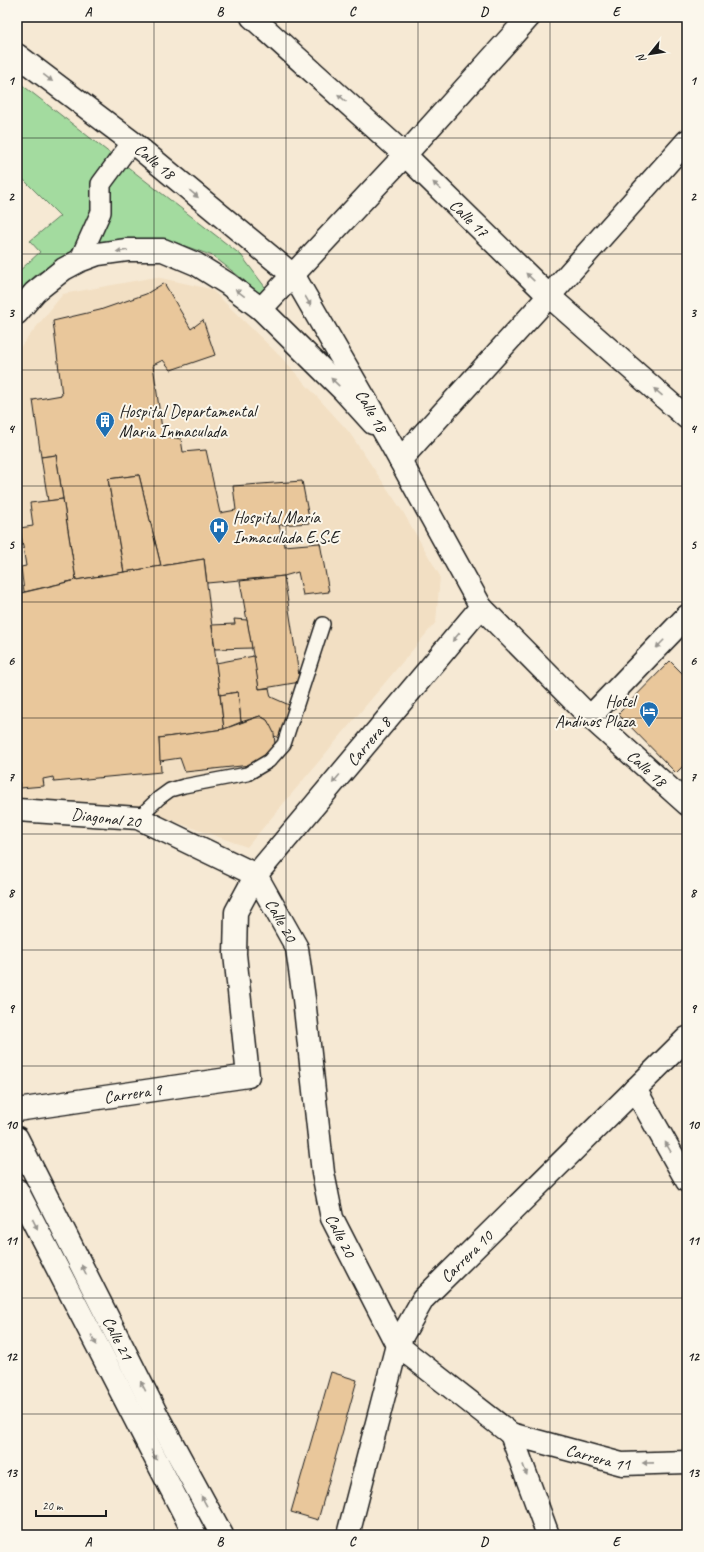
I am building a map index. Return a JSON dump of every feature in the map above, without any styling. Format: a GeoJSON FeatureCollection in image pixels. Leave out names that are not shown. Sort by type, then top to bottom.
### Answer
{"type":"FeatureCollection","features":[{"type":"Feature","properties":{"kind":"main road","name":"Calle 17"},"geometry":{"type":"LineString","coordinates":[[252,17],[405,155],[549,296],[687,418]]}},
{"type":"Feature","properties":{"kind":"main road"},"geometry":{"type":"LineString","coordinates":[[261,309],[294,276],[529,17]]}},
{"type":"Feature","properties":{"kind":"main road","name":"Calle 18"},"geometry":{"type":"LineString","coordinates":[[17,55],[132,142],[294,276],[395,451],[481,607],[590,717],[687,804]]}},
{"type":"Feature","properties":{"kind":"main road"},"geometry":{"type":"LineString","coordinates":[[17,313],[35,292],[64,269],[79,262],[98,254],[120,251],[163,250],[196,264],[228,284],[261,309],[344,391],[395,451],[549,296],[687,141]]}},
{"type":"Feature","properties":{"kind":"main road","name":"Carrera 8"},"geometry":{"type":"LineString","coordinates":[[248,1076],[235,954],[236,912],[256,875],[481,607]]}},
{"type":"Feature","properties":{"kind":"main road"},"geometry":{"type":"LineString","coordinates":[[590,717],[687,616]]}},
{"type":"Feature","properties":{"kind":"main road","name":"Diagonal 20"},"geometry":{"type":"LineString","coordinates":[[17,810],[138,818],[256,875]]}},
{"type":"Feature","properties":{"kind":"main road","name":"Calle 20"},"geometry":{"type":"LineString","coordinates":[[256,875],[297,948],[323,1173],[332,1218],[397,1345],[511,1434]]}},
{"type":"Feature","properties":{"kind":"main road","name":"Carrera 10"},"geometry":{"type":"LineString","coordinates":[[348,1535],[397,1345],[422,1299],[687,1038]]}},
{"type":"Feature","properties":{"kind":"main road","name":"Carrera 9"},"geometry":{"type":"LineString","coordinates":[[17,1110],[248,1076]]}},
{"type":"Feature","properties":{"kind":"main road"},"geometry":{"type":"LineString","coordinates":[[635,1089],[687,1181]]}},
{"type":"Feature","properties":{"kind":"main road","name":"Calle 21"},"geometry":{"type":"LineString","coordinates":[[17,1138],[159,1419],[222,1535]]}},
{"type":"Feature","properties":{"kind":"main road","name":"Calle 21"},"geometry":{"type":"LineString","coordinates":[[17,1190],[195,1535]]}},
{"type":"Feature","properties":{"kind":"main road"},"geometry":{"type":"LineString","coordinates":[[511,1434],[548,1535]]}},
{"type":"Feature","properties":{"kind":"main road","name":"Carrera 11"},"geometry":{"type":"LineString","coordinates":[[511,1434],[622,1464],[687,1462]]}},
{"type":"Feature","properties":{"kind":"street"},"geometry":{"type":"LineString","coordinates":[[79,262],[101,212],[101,184],[132,142]]}},
{"type":"Feature","properties":{"kind":"lane"},"geometry":{"type":"LineString","coordinates":[[138,818],[159,798],[170,790],[247,774],[269,761],[284,744],[323,624]]}},
{"type":"Feature","properties":{"kind":"shaded area","name":"Hospital María Inmaculada E.S.E"},"geometry":{"type":"Polygon","coordinates":[[[156,277],[211,289],[279,355],[349,432],[403,512],[440,576],[436,622],[247,847],[145,811],[17,799],[17,351],[63,294],[156,277]]]}},
{"type":"Feature","properties":{"kind":"green space"},"geometry":{"type":"Polygon","coordinates":[[[17,81],[241,255],[265,287],[267,308],[245,281],[213,256],[174,242],[128,240],[69,259],[38,273],[17,293],[17,273],[40,252],[30,241],[60,216],[17,173],[17,81]]]}},
{"type":"Feature","properties":{"kind":"building","name":"Hospital Departamental Maria Inmaculada"},"geometry":{"type":"Polygon","coordinates":[[[164,283],[191,329],[203,320],[215,355],[171,370],[163,360],[153,365],[163,436],[181,439],[183,452],[206,450],[220,513],[236,510],[233,486],[302,481],[310,523],[279,525],[284,546],[320,543],[329,592],[303,595],[298,572],[284,576],[207,583],[204,559],[161,566],[139,475],[108,479],[124,572],[76,580],[56,455],[41,457],[33,400],[62,395],[53,321],[100,310],[146,294],[164,283]]]}},
{"type":"Feature","properties":{"kind":"building"},"geometry":{"type":"Polygon","coordinates":[[[56,455],[63,499],[48,501],[41,457],[56,455]]]}},
{"type":"Feature","properties":{"kind":"building","name":"Hospital Departamental Maria Inmaculada"},"geometry":{"type":"Polygon","coordinates":[[[139,475],[161,566],[124,572],[108,479],[139,475]]]}},
{"type":"Feature","properties":{"kind":"building"},"geometry":{"type":"Polygon","coordinates":[[[63,499],[76,580],[24,592],[21,567],[26,566],[20,528],[33,526],[30,503],[63,499]]]}},
{"type":"Feature","properties":{"kind":"building"},"geometry":{"type":"Polygon","coordinates":[[[204,559],[224,729],[159,738],[161,772],[54,782],[53,777],[43,779],[44,786],[20,788],[17,755],[17,594],[76,580],[204,559]]]}},
{"type":"Feature","properties":{"kind":"building"},"geometry":{"type":"Polygon","coordinates":[[[284,576],[300,682],[259,689],[240,581],[284,576]]]}},
{"type":"Feature","properties":{"kind":"building"},"geometry":{"type":"Polygon","coordinates":[[[234,619],[247,620],[252,648],[215,649],[212,625],[235,624],[234,619]]]}},
{"type":"Feature","properties":{"kind":"building"},"geometry":{"type":"Polygon","coordinates":[[[254,656],[259,689],[269,688],[271,697],[296,708],[285,740],[274,736],[267,720],[260,716],[241,722],[238,692],[220,695],[216,663],[254,656]]]}},
{"type":"Feature","properties":{"kind":"building"},"geometry":{"type":"Polygon","coordinates":[[[670,661],[687,678],[687,762],[676,773],[618,714],[670,661]]]}},
{"type":"Feature","properties":{"kind":"building"},"geometry":{"type":"Polygon","coordinates":[[[238,692],[241,722],[224,729],[220,695],[238,692]]]}},
{"type":"Feature","properties":{"kind":"building"},"geometry":{"type":"Polygon","coordinates":[[[260,716],[267,720],[270,725],[274,733],[275,745],[260,764],[185,772],[180,758],[160,761],[159,738],[224,729],[260,716]]]}},
{"type":"Feature","properties":{"kind":"building"},"geometry":{"type":"Polygon","coordinates":[[[331,1372],[357,1380],[318,1520],[291,1512],[331,1372]]]}},
{"type":"Feature","properties":{"kind":"place","name":"Hospital Departamental Maria Inmaculada"},"geometry":{"type":"Point","coordinates":[105,438]}},
{"type":"Feature","properties":{"kind":"place","name":"Hospital María Inmaculada E.S.E"},"geometry":{"type":"Point","coordinates":[219,544]}},
{"type":"Feature","properties":{"kind":"place","name":"Hotel Andinos Plaza"},"geometry":{"type":"Point","coordinates":[649,728]}}]}
